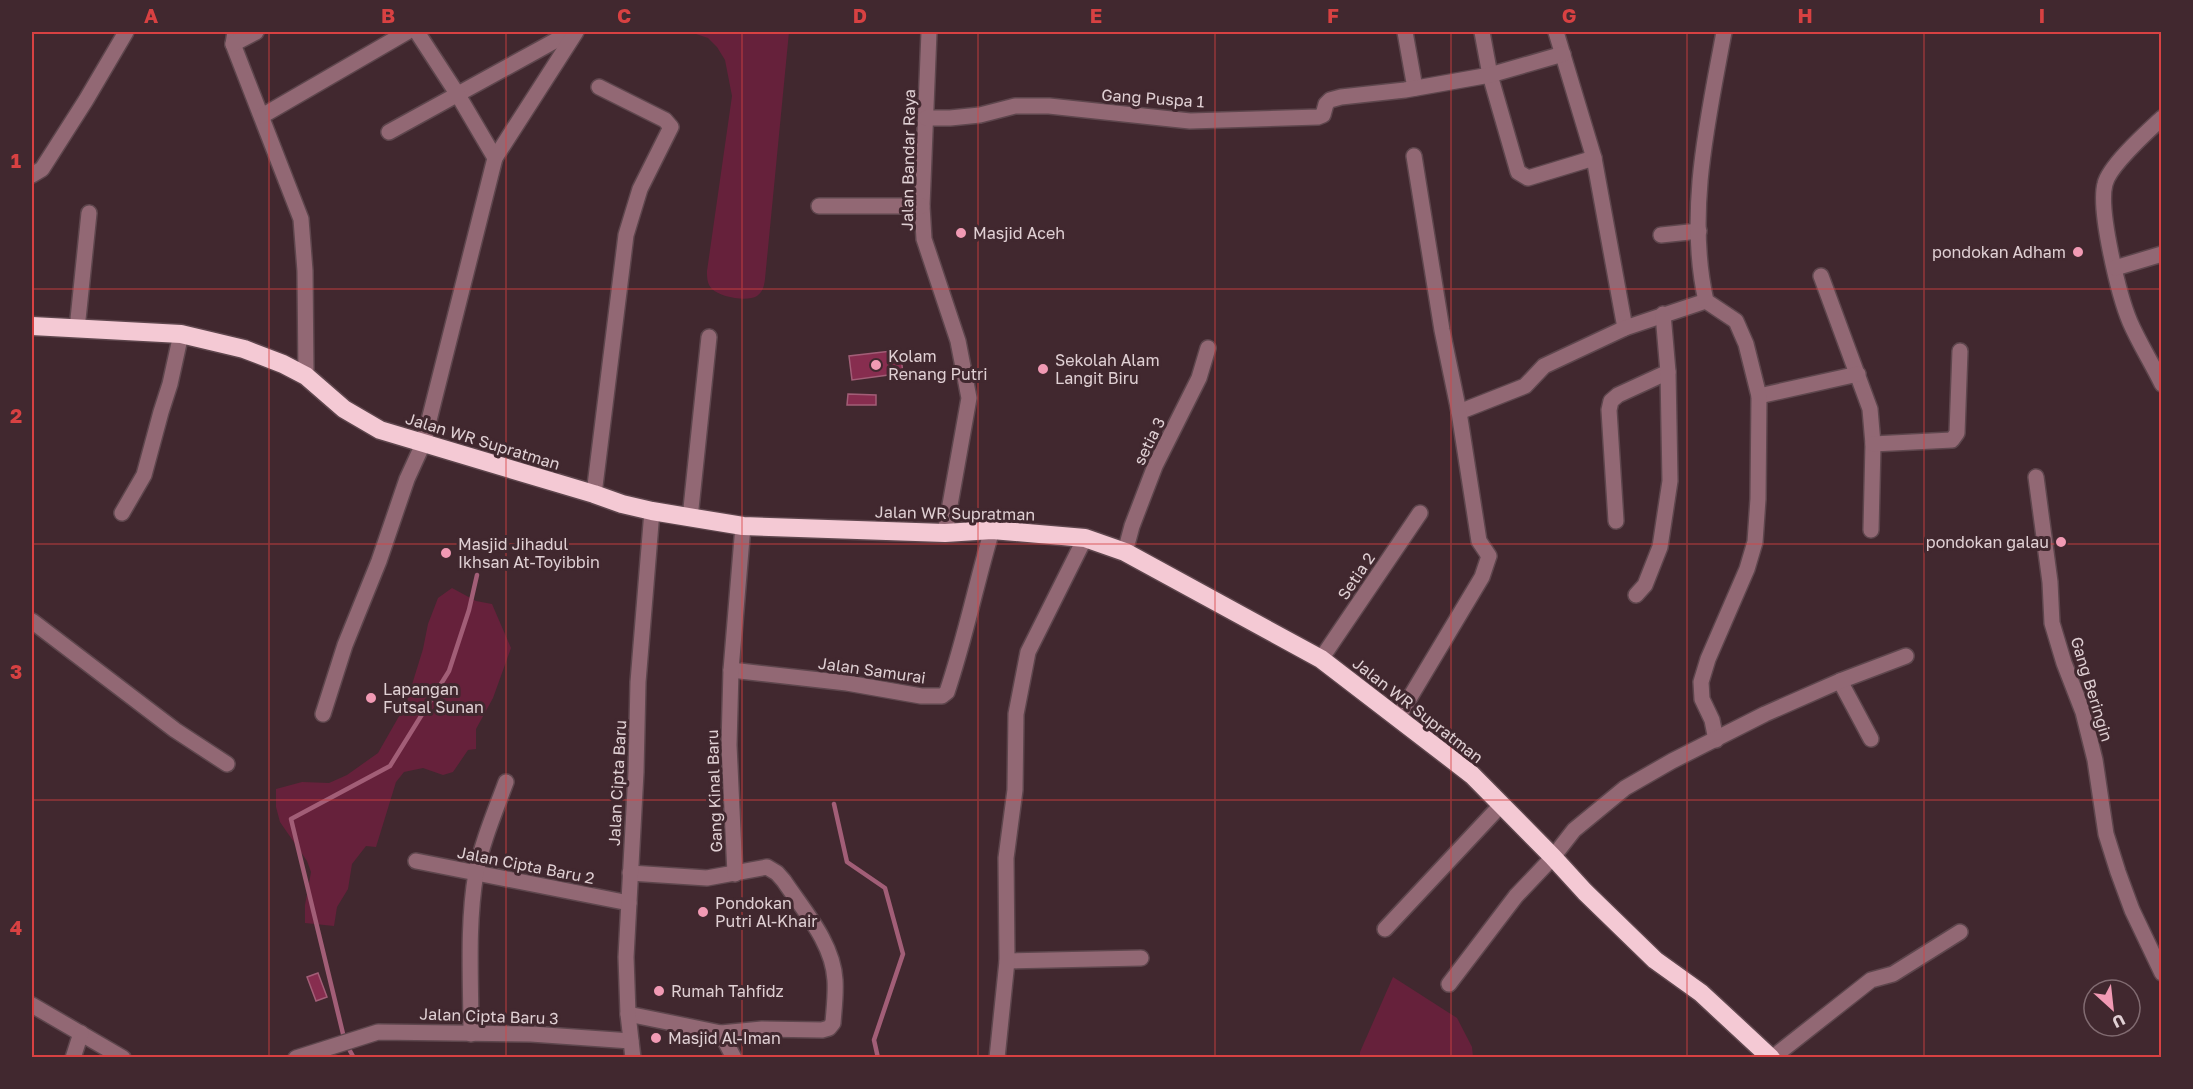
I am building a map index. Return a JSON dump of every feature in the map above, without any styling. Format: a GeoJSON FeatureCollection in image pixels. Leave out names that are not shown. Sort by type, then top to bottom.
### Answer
{"type":"FeatureCollection","features":[{"type":"Feature","properties":{"kind":"highway","name":"Jalan WR Supratman"},"geometry":{"type":"LineString","coordinates":[[32,326],[181,334],[244,349],[283,364],[306,376],[344,410],[380,430],[622,504],[652,511],[743,526],[945,533],[992,530],[1085,538],[1125,552],[1321,659],[1396,719],[1472,775],[1554,857],[1585,892],[1655,960],[1701,993],[1771,1058]]}},
{"type":"Feature","properties":{"kind":"street"},"geometry":{"type":"LineString","coordinates":[[32,175],[42,169],[126,32]]}},
{"type":"Feature","properties":{"kind":"street"},"geometry":{"type":"LineString","coordinates":[[256,32],[234,38],[301,219],[305,271],[306,376]]}},
{"type":"Feature","properties":{"kind":"street"},"geometry":{"type":"LineString","coordinates":[[262,116],[407,32]]}},
{"type":"Feature","properties":{"kind":"street"},"geometry":{"type":"LineString","coordinates":[[417,32],[495,158]]}},
{"type":"Feature","properties":{"kind":"street"},"geometry":{"type":"LineString","coordinates":[[389,132],[571,32]]}},
{"type":"Feature","properties":{"kind":"street"},"geometry":{"type":"LineString","coordinates":[[323,714],[345,645],[379,561],[407,479],[423,444],[495,158],[576,32]]}},
{"type":"Feature","properties":{"kind":"street","name":"Jalan Bandar Raya"},"geometry":{"type":"LineString","coordinates":[[929,32],[922,206],[924,239],[958,341],[969,398],[945,533]]}},
{"type":"Feature","properties":{"kind":"street"},"geometry":{"type":"LineString","coordinates":[[1405,32],[1410,89],[1490,75],[1563,54]]}},
{"type":"Feature","properties":{"kind":"street"},"geometry":{"type":"LineString","coordinates":[[1482,32],[1490,75],[1518,172],[1528,178],[1594,158]]}},
{"type":"Feature","properties":{"kind":"street"},"geometry":{"type":"LineString","coordinates":[[1556,32],[1594,158],[1625,328]]}},
{"type":"Feature","properties":{"kind":"street"},"geometry":{"type":"LineString","coordinates":[[1716,740],[1712,720],[1702,699],[1701,682],[1708,659],[1747,569],[1755,542],[1758,499],[1759,396],[1746,344],[1736,321],[1706,301],[1702,282],[1699,231],[1707,126],[1724,32]]}},
{"type":"Feature","properties":{"kind":"street"},"geometry":{"type":"LineString","coordinates":[[594,494],[626,234],[640,189],[671,127],[665,120],[599,87]]}},
{"type":"Feature","properties":{"kind":"street","name":"Gang Puspa 1"},"geometry":{"type":"LineString","coordinates":[[926,118],[980,115],[1016,106],[1049,106],[1190,121],[1318,117],[1323,115],[1326,104],[1330,100],[1410,89]]}},
{"type":"Feature","properties":{"kind":"street"},"geometry":{"type":"LineString","coordinates":[[2162,118],[2122,157],[2105,183],[2104,221],[2130,322],[2162,384]]}},
{"type":"Feature","properties":{"kind":"street"},"geometry":{"type":"LineString","coordinates":[[1396,719],[1482,577],[1489,556],[1479,540],[1414,156]]}},
{"type":"Feature","properties":{"kind":"street"},"geometry":{"type":"LineString","coordinates":[[819,206],[922,206]]}},
{"type":"Feature","properties":{"kind":"street"},"geometry":{"type":"LineString","coordinates":[[77,329],[89,213]]}},
{"type":"Feature","properties":{"kind":"street"},"geometry":{"type":"LineString","coordinates":[[1661,235],[1699,231]]}},
{"type":"Feature","properties":{"kind":"street"},"geometry":{"type":"LineString","coordinates":[[2115,268],[2162,254]]}},
{"type":"Feature","properties":{"kind":"street"},"geometry":{"type":"LineString","coordinates":[[1821,276],[1870,409],[1873,444],[1871,530]]}},
{"type":"Feature","properties":{"kind":"street"},"geometry":{"type":"LineString","coordinates":[[1459,412],[1525,386],[1544,366],[1625,328],[1706,301]]}},
{"type":"Feature","properties":{"kind":"street"},"geometry":{"type":"LineString","coordinates":[[1635,595],[1645,585],[1660,547],[1670,482],[1668,372],[1663,314]]}},
{"type":"Feature","properties":{"kind":"street"},"geometry":{"type":"LineString","coordinates":[[122,513],[144,475],[170,384],[181,334]]}},
{"type":"Feature","properties":{"kind":"street"},"geometry":{"type":"LineString","coordinates":[[690,518],[709,337]]}},
{"type":"Feature","properties":{"kind":"street","name":"setia 3"},"geometry":{"type":"LineString","coordinates":[[1125,552],[1132,526],[1155,466],[1199,378],[1208,348]]}},
{"type":"Feature","properties":{"kind":"street"},"geometry":{"type":"LineString","coordinates":[[1873,444],[1952,440],[1955,437],[1957,433],[1959,351]]}},
{"type":"Feature","properties":{"kind":"street"},"geometry":{"type":"LineString","coordinates":[[1616,521],[1609,410],[1611,402],[1618,395],[1668,372]]}},
{"type":"Feature","properties":{"kind":"street"},"geometry":{"type":"LineString","coordinates":[[1759,396],[1858,374]]}},
{"type":"Feature","properties":{"kind":"street","name":"Gang Beringin"},"geometry":{"type":"LineString","coordinates":[[2036,477],[2050,582],[2052,623],[2064,663],[2083,712],[2095,760],[2106,834],[2132,910],[2162,973]]}},
{"type":"Feature","properties":{"kind":"street","name":"Jalan Cipta Baru"},"geometry":{"type":"LineString","coordinates":[[633,1058],[628,1014],[626,957],[637,751],[638,682],[652,511]]}},
{"type":"Feature","properties":{"kind":"street","name":"Setia 2"},"geometry":{"type":"LineString","coordinates":[[1321,659],[1420,513]]}},
{"type":"Feature","properties":{"kind":"street","name":"Gang Kinal Baru"},"geometry":{"type":"LineString","coordinates":[[721,1033],[762,1029],[822,1030],[829,1028],[833,1023],[835,981],[832,963],[820,934],[784,881],[773,869],[767,867],[735,874],[729,745],[731,669],[743,526]]}},
{"type":"Feature","properties":{"kind":"street","name":"Jalan Samurai"},"geometry":{"type":"LineString","coordinates":[[731,669],[847,683],[921,696],[942,696],[947,692],[967,626],[976,581],[992,530]]}},
{"type":"Feature","properties":{"kind":"street"},"geometry":{"type":"LineString","coordinates":[[998,1058],[1007,961],[1005,858],[1015,790],[1016,714],[1028,652],[1085,538]]}},
{"type":"Feature","properties":{"kind":"street"},"geometry":{"type":"LineString","coordinates":[[32,621],[175,730],[227,764]]}},
{"type":"Feature","properties":{"kind":"street"},"geometry":{"type":"LineString","coordinates":[[1449,984],[1516,896],[1554,857],[1574,830],[1625,788],[1672,761],[1765,714],[1905,656]]}},
{"type":"Feature","properties":{"kind":"street"},"geometry":{"type":"LineString","coordinates":[[1840,681],[1871,739]]}},
{"type":"Feature","properties":{"kind":"street"},"geometry":{"type":"LineString","coordinates":[[471,1034],[472,905],[476,874],[482,849],[506,782]]}},
{"type":"Feature","properties":{"kind":"street"},"geometry":{"type":"LineString","coordinates":[[1384,929],[1501,805]]}},
{"type":"Feature","properties":{"kind":"street","name":"Jalan Cipta Baru 2"},"geometry":{"type":"LineString","coordinates":[[416,861],[629,903]]}},
{"type":"Feature","properties":{"kind":"street"},"geometry":{"type":"LineString","coordinates":[[630,873],[707,878],[735,874]]}},
{"type":"Feature","properties":{"kind":"street"},"geometry":{"type":"LineString","coordinates":[[1771,1058],[1871,980],[1893,975],[1960,932]]}},
{"type":"Feature","properties":{"kind":"street"},"geometry":{"type":"LineString","coordinates":[[1007,961],[1141,957]]}},
{"type":"Feature","properties":{"kind":"street"},"geometry":{"type":"LineString","coordinates":[[32,1005],[123,1058]]}},
{"type":"Feature","properties":{"kind":"street"},"geometry":{"type":"LineString","coordinates":[[628,1014],[721,1033],[734,1058]]}},
{"type":"Feature","properties":{"kind":"street","name":"Jalan Cipta Baru 3"},"geometry":{"type":"LineString","coordinates":[[299,1057],[378,1032],[531,1034],[631,1041]]}},
{"type":"Feature","properties":{"kind":"street"},"geometry":{"type":"LineString","coordinates":[[73,1058],[81,1033]]}},
{"type":"Feature","properties":{"kind":"shaded area"},"geometry":{"type":"Polygon","coordinates":[[[690,32],[789,32],[765,279],[761,293],[753,298],[734,298],[716,292],[709,285],[707,271],[732,96],[725,60],[717,47],[708,38],[690,32]]]}},
{"type":"Feature","properties":{"kind":"shaded area","name":"Kolam Renang Putri"},"geometry":{"type":"Polygon","coordinates":[[[900,350],[903,373],[852,380],[849,356],[900,350]]]}},
{"type":"Feature","properties":{"kind":"shaded area"},"geometry":{"type":"Polygon","coordinates":[[[848,394],[876,395],[876,405],[847,405],[848,394]]]}},
{"type":"Feature","properties":{"kind":"shaded area"},"geometry":{"type":"Polygon","coordinates":[[[452,588],[476,601],[492,604],[511,648],[493,698],[476,729],[476,749],[468,750],[453,772],[443,775],[423,768],[404,772],[396,782],[376,847],[366,846],[352,864],[348,889],[337,907],[334,926],[305,923],[305,905],[311,872],[307,861],[280,822],[276,807],[276,789],[302,782],[329,783],[347,775],[378,753],[406,704],[423,649],[428,624],[438,598],[452,588]]]}},
{"type":"Feature","properties":{"kind":"shaded area"},"geometry":{"type":"Polygon","coordinates":[[[318,973],[327,997],[316,1001],[307,977],[318,973]]]}},
{"type":"Feature","properties":{"kind":"shaded area"},"geometry":{"type":"Polygon","coordinates":[[[1393,977],[1457,1018],[1472,1047],[1473,1057],[1360,1057],[1360,1052],[1393,977]]]}},
{"type":"Feature","properties":{"kind":"waterway"},"geometry":{"type":"LineString","coordinates":[[354,1058],[345,1042],[291,819],[390,766],[449,671],[469,610],[477,575]]}},
{"type":"Feature","properties":{"kind":"waterway"},"geometry":{"type":"LineString","coordinates":[[834,804],[847,862],[885,888],[903,954],[874,1040],[878,1058]]}},
{"type":"Feature","properties":{"kind":"place","name":"Masjid Aceh"},"geometry":{"type":"Point","coordinates":[961,233]}},
{"type":"Feature","properties":{"kind":"place","name":"pondokan Adham"},"geometry":{"type":"Point","coordinates":[2078,252]}},
{"type":"Feature","properties":{"kind":"place","name":"Kolam Renang Putri"},"geometry":{"type":"Point","coordinates":[876,365]}},
{"type":"Feature","properties":{"kind":"place","name":"Sekolah Alam Langit Biru"},"geometry":{"type":"Point","coordinates":[1043,369]}},
{"type":"Feature","properties":{"kind":"place","name":"pondokan galau"},"geometry":{"type":"Point","coordinates":[2061,542]}},
{"type":"Feature","properties":{"kind":"place","name":"Masjid Jihadul Ikhsan At-Toyibbin"},"geometry":{"type":"Point","coordinates":[446,553]}},
{"type":"Feature","properties":{"kind":"place","name":"Lapangan Futsal Sunan"},"geometry":{"type":"Point","coordinates":[371,698]}},
{"type":"Feature","properties":{"kind":"place","name":"Pondokan Putri Al-Khair"},"geometry":{"type":"Point","coordinates":[703,912]}},
{"type":"Feature","properties":{"kind":"place","name":"Rumah Tahfidz"},"geometry":{"type":"Point","coordinates":[659,991]}},
{"type":"Feature","properties":{"kind":"place","name":"Masjid Al-Iman"},"geometry":{"type":"Point","coordinates":[656,1038]}}]}
